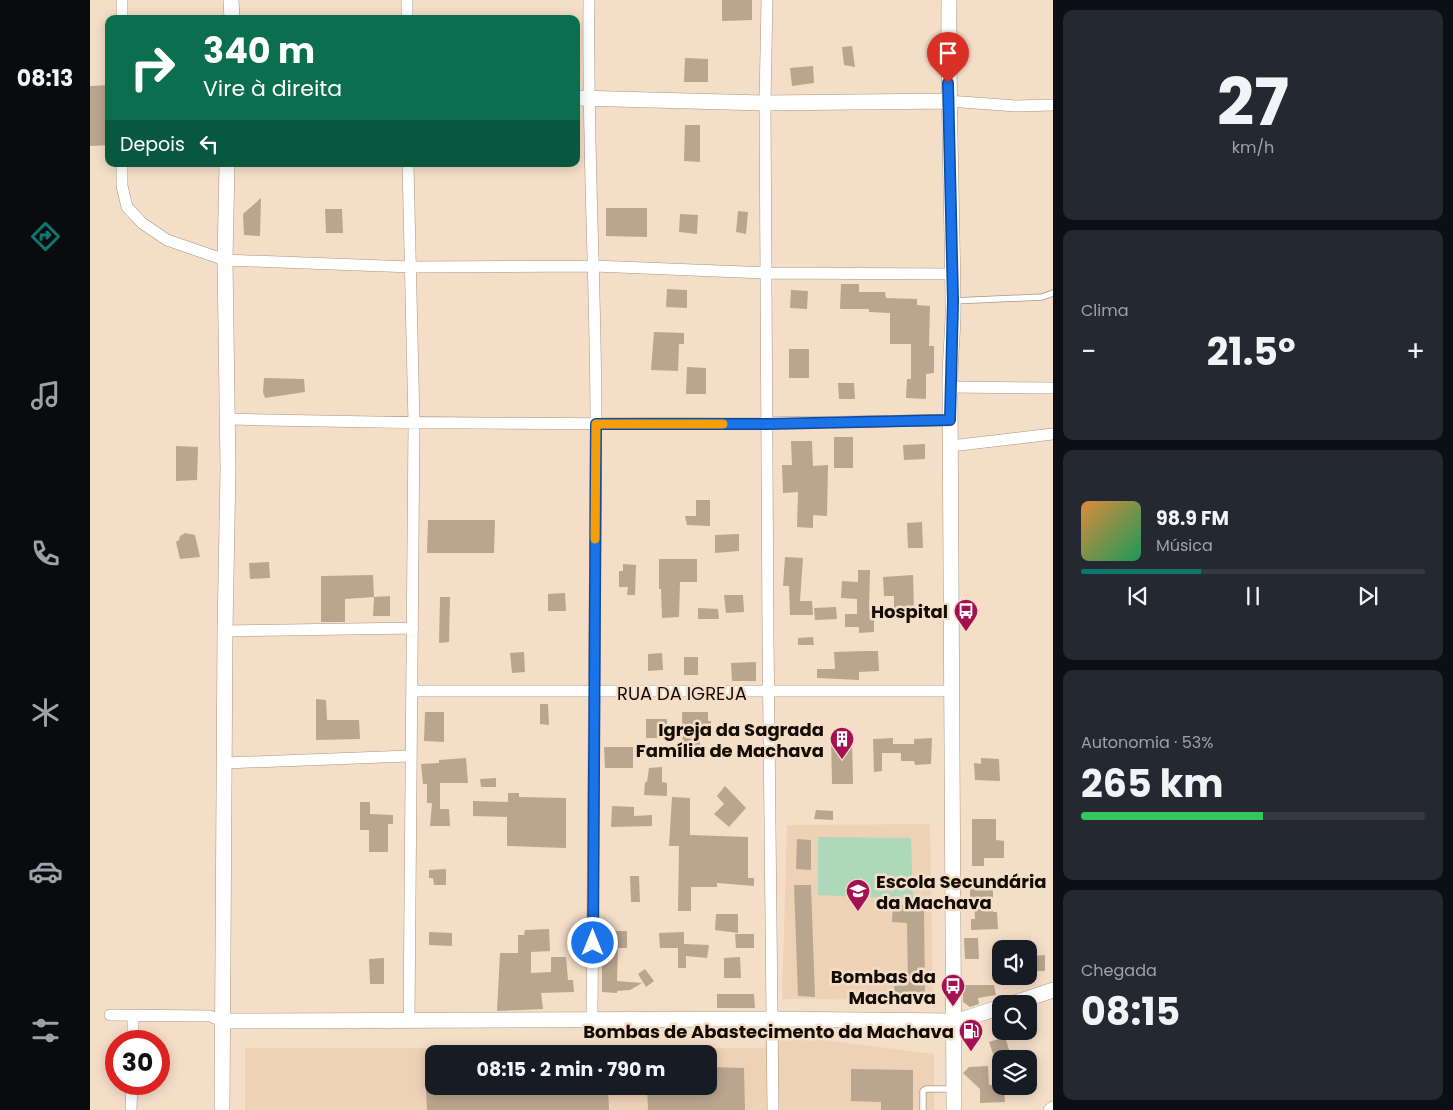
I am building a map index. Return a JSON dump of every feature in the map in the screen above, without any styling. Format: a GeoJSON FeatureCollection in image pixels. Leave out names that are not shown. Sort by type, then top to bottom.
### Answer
{"type":"FeatureCollection","features":[{"type":"Feature","properties":{"kind":"street"},"geometry":{"type":"LineString","coordinates":[[122,0],[122,15]]}},
{"type":"Feature","properties":{"kind":"street"},"geometry":{"type":"LineString","coordinates":[[231,0],[232,15]]}},
{"type":"Feature","properties":{"kind":"street"},"geometry":{"type":"LineString","coordinates":[[407,0],[407,15]]}},
{"type":"Feature","properties":{"kind":"street"},"geometry":{"type":"LineString","coordinates":[[589,0],[582,98],[594,266],[596,424],[592,1019]]}},
{"type":"Feature","properties":{"kind":"street"},"geometry":{"type":"LineString","coordinates":[[767,0],[765,103],[773,1110]]}},
{"type":"Feature","properties":{"kind":"street"},"geometry":{"type":"LineString","coordinates":[[950,0],[948,101],[952,187],[951,274],[953,301],[950,420],[954,1110]]}},
{"type":"Feature","properties":{"kind":"street"},"geometry":{"type":"LineString","coordinates":[[582,98],[765,103],[948,101],[1016,106],[1053,105]]}},
{"type":"Feature","properties":{"kind":"street"},"geometry":{"type":"LineString","coordinates":[[122,167],[122,186],[127,207],[142,223],[167,240],[226,260],[411,267],[594,266],[767,273],[951,274]]}},
{"type":"Feature","properties":{"kind":"street"},"geometry":{"type":"LineString","coordinates":[[222,1110],[228,468],[226,419],[227,167]]}},
{"type":"Feature","properties":{"kind":"street"},"geometry":{"type":"LineString","coordinates":[[408,167],[414,423],[413,691],[409,756],[409,1020]]}},
{"type":"Feature","properties":{"kind":"street"},"geometry":{"type":"LineString","coordinates":[[950,387],[1053,388]]}},
{"type":"Feature","properties":{"kind":"street"},"geometry":{"type":"LineString","coordinates":[[226,419],[596,424],[767,424],[950,420]]}},
{"type":"Feature","properties":{"kind":"street"},"geometry":{"type":"LineString","coordinates":[[951,446],[1053,434]]}},
{"type":"Feature","properties":{"kind":"street"},"geometry":{"type":"LineString","coordinates":[[225,631],[413,628]]}},
{"type":"Feature","properties":{"kind":"street","name":"RUA DA IGREJA"},"geometry":{"type":"LineString","coordinates":[[413,691],[595,693],[952,691]]}},
{"type":"Feature","properties":{"kind":"street"},"geometry":{"type":"LineString","coordinates":[[225,763],[409,756]]}},
{"type":"Feature","properties":{"kind":"street"},"geometry":{"type":"LineString","coordinates":[[1037,995],[1053,990]]}},
{"type":"Feature","properties":{"kind":"street"},"geometry":{"type":"LineString","coordinates":[[110,1015],[210,1016],[222,1021],[953,1020],[967,1018],[992,1010]]}},
{"type":"Feature","properties":{"kind":"street"},"geometry":{"type":"LineString","coordinates":[[132,1030],[133,1016]]}},
{"type":"Feature","properties":{"kind":"street"},"geometry":{"type":"LineString","coordinates":[[131,1110],[132,1095]]}},
{"type":"Feature","properties":{"kind":"street"},"geometry":{"type":"LineString","coordinates":[[1049,1110],[1053,1107]]}},
{"type":"Feature","properties":{"kind":"lane"},"geometry":{"type":"LineString","coordinates":[[953,301],[1042,297],[1053,293]]}},
{"type":"Feature","properties":{"kind":"lane"},"geometry":{"type":"LineString","coordinates":[[923,1110],[923,1092],[926,1089],[954,1088]]}},
{"type":"Feature","properties":{"kind":"shaded area","name":"Escola Secundária da Machava"},"geometry":{"type":"Polygon","coordinates":[[[930,824],[933,1000],[782,999],[787,825],[930,824]]]}},
{"type":"Feature","properties":{"kind":"shaded area"},"geometry":{"type":"Polygon","coordinates":[[[784,1035],[934,1054],[934,1110],[245,1110],[245,1048],[425,1048],[425,1095],[717,1095],[717,1048],[763,1048],[784,1035]]]}},
{"type":"Feature","properties":{"kind":"green space"},"geometry":{"type":"Polygon","coordinates":[[[818,837],[911,838],[913,899],[818,895],[818,837]]]}},
{"type":"Feature","properties":{"kind":"building"},"geometry":{"type":"Polygon","coordinates":[[[722,0],[752,0],[752,20],[722,21],[722,0]]]}},
{"type":"Feature","properties":{"kind":"building"},"geometry":{"type":"Polygon","coordinates":[[[852,46],[855,67],[844,65],[842,47],[852,46]]]}},
{"type":"Feature","properties":{"kind":"building"},"geometry":{"type":"Polygon","coordinates":[[[685,58],[708,59],[708,82],[684,82],[685,58]]]}},
{"type":"Feature","properties":{"kind":"building"},"geometry":{"type":"Polygon","coordinates":[[[813,66],[814,83],[792,86],[790,68],[813,66]]]}},
{"type":"Feature","properties":{"kind":"building"},"geometry":{"type":"Polygon","coordinates":[[[105,85],[105,145],[90,146],[90,86],[105,85]]]}},
{"type":"Feature","properties":{"kind":"building"},"geometry":{"type":"Polygon","coordinates":[[[685,125],[700,125],[700,162],[684,161],[685,125]]]}},
{"type":"Feature","properties":{"kind":"building"},"geometry":{"type":"Polygon","coordinates":[[[261,198],[260,236],[244,235],[243,214],[261,198]]]}},
{"type":"Feature","properties":{"kind":"building"},"geometry":{"type":"Polygon","coordinates":[[[606,208],[647,208],[647,237],[606,236],[606,208]]]}},
{"type":"Feature","properties":{"kind":"building"},"geometry":{"type":"Polygon","coordinates":[[[325,209],[342,209],[343,233],[326,233],[325,209]]]}},
{"type":"Feature","properties":{"kind":"building"},"geometry":{"type":"Polygon","coordinates":[[[738,211],[748,212],[746,234],[736,232],[738,211]]]}},
{"type":"Feature","properties":{"kind":"building"},"geometry":{"type":"Polygon","coordinates":[[[680,214],[698,215],[697,234],[679,232],[680,214]]]}},
{"type":"Feature","properties":{"kind":"building"},"geometry":{"type":"Polygon","coordinates":[[[841,284],[859,284],[859,292],[885,292],[886,298],[917,299],[917,305],[930,306],[929,346],[934,346],[934,373],[926,374],[926,399],[906,398],[907,379],[911,379],[911,344],[890,344],[890,313],[869,312],[869,309],[840,309],[841,284]]]}},
{"type":"Feature","properties":{"kind":"building"},"geometry":{"type":"Polygon","coordinates":[[[667,289],[687,290],[687,308],[666,307],[667,289]]]}},
{"type":"Feature","properties":{"kind":"building"},"geometry":{"type":"Polygon","coordinates":[[[791,290],[808,291],[807,309],[790,308],[791,290]]]}},
{"type":"Feature","properties":{"kind":"building"},"geometry":{"type":"Polygon","coordinates":[[[654,332],[684,333],[684,344],[679,344],[678,371],[651,370],[654,332]]]}},
{"type":"Feature","properties":{"kind":"building"},"geometry":{"type":"Polygon","coordinates":[[[789,349],[809,349],[809,378],[789,378],[789,349]]]}},
{"type":"Feature","properties":{"kind":"building"},"geometry":{"type":"Polygon","coordinates":[[[687,367],[706,368],[706,394],[686,394],[687,367]]]}},
{"type":"Feature","properties":{"kind":"building"},"geometry":{"type":"Polygon","coordinates":[[[264,378],[304,379],[305,392],[265,398],[263,392],[264,378]]]}},
{"type":"Feature","properties":{"kind":"building"},"geometry":{"type":"Polygon","coordinates":[[[838,383],[854,383],[855,399],[839,399],[838,383]]]}},
{"type":"Feature","properties":{"kind":"building"},"geometry":{"type":"Polygon","coordinates":[[[834,437],[853,437],[853,468],[834,468],[834,437]]]}},
{"type":"Feature","properties":{"kind":"building"},"geometry":{"type":"Polygon","coordinates":[[[791,441],[812,441],[813,466],[828,465],[827,516],[813,515],[813,528],[797,527],[798,492],[783,493],[782,465],[792,465],[791,441]]]}},
{"type":"Feature","properties":{"kind":"building"},"geometry":{"type":"Polygon","coordinates":[[[925,444],[925,459],[904,460],[903,445],[925,444]]]}},
{"type":"Feature","properties":{"kind":"building"},"geometry":{"type":"Polygon","coordinates":[[[176,446],[198,447],[197,480],[176,481],[176,446]]]}},
{"type":"Feature","properties":{"kind":"building"},"geometry":{"type":"Polygon","coordinates":[[[696,500],[710,500],[710,526],[687,525],[685,516],[696,516],[696,500]]]}},
{"type":"Feature","properties":{"kind":"building"},"geometry":{"type":"Polygon","coordinates":[[[428,520],[495,520],[494,553],[427,553],[428,520]]]}},
{"type":"Feature","properties":{"kind":"building"},"geometry":{"type":"Polygon","coordinates":[[[922,522],[923,548],[908,548],[907,523],[922,522]]]}},
{"type":"Feature","properties":{"kind":"building"},"geometry":{"type":"Polygon","coordinates":[[[185,533],[195,535],[200,557],[180,559],[176,542],[185,533]]]}},
{"type":"Feature","properties":{"kind":"building"},"geometry":{"type":"Polygon","coordinates":[[[739,534],[739,551],[715,553],[715,535],[739,534]]]}},
{"type":"Feature","properties":{"kind":"building"},"geometry":{"type":"Polygon","coordinates":[[[785,557],[803,558],[800,601],[812,601],[813,615],[790,615],[789,586],[783,586],[785,557]]]}},
{"type":"Feature","properties":{"kind":"building"},"geometry":{"type":"Polygon","coordinates":[[[659,559],[697,559],[697,582],[680,582],[679,617],[662,618],[661,589],[659,589],[659,559]]]}},
{"type":"Feature","properties":{"kind":"building"},"geometry":{"type":"Polygon","coordinates":[[[269,562],[270,578],[250,579],[249,563],[269,562]]]}},
{"type":"Feature","properties":{"kind":"building"},"geometry":{"type":"Polygon","coordinates":[[[623,564],[636,565],[635,595],[627,595],[628,587],[619,587],[619,571],[623,571],[623,564]]]}},
{"type":"Feature","properties":{"kind":"building"},"geometry":{"type":"Polygon","coordinates":[[[858,570],[870,570],[869,610],[874,610],[874,632],[859,633],[859,627],[845,627],[845,614],[857,614],[857,599],[841,598],[842,581],[858,582],[858,570]]]}},
{"type":"Feature","properties":{"kind":"building"},"geometry":{"type":"Polygon","coordinates":[[[373,575],[374,597],[345,599],[345,622],[321,622],[321,576],[373,575]]]}},
{"type":"Feature","properties":{"kind":"building"},"geometry":{"type":"Polygon","coordinates":[[[913,575],[914,611],[894,611],[894,596],[884,596],[883,577],[913,575]]]}},
{"type":"Feature","properties":{"kind":"building"},"geometry":{"type":"Polygon","coordinates":[[[565,593],[566,611],[548,611],[548,594],[565,593]]]}},
{"type":"Feature","properties":{"kind":"building"},"geometry":{"type":"Polygon","coordinates":[[[724,595],[743,595],[744,612],[726,613],[724,595]]]}},
{"type":"Feature","properties":{"kind":"building"},"geometry":{"type":"Polygon","coordinates":[[[390,596],[390,616],[373,616],[374,597],[390,596]]]}},
{"type":"Feature","properties":{"kind":"building"},"geometry":{"type":"Polygon","coordinates":[[[440,597],[450,597],[449,642],[439,643],[440,597]]]}},
{"type":"Feature","properties":{"kind":"building"},"geometry":{"type":"Polygon","coordinates":[[[836,607],[837,619],[815,620],[814,608],[836,607]]]}},
{"type":"Feature","properties":{"kind":"building"},"geometry":{"type":"Polygon","coordinates":[[[698,608],[718,609],[719,619],[698,619],[698,608]]]}},
{"type":"Feature","properties":{"kind":"building"},"geometry":{"type":"Polygon","coordinates":[[[813,637],[814,645],[798,645],[798,638],[813,637]]]}},
{"type":"Feature","properties":{"kind":"building"},"geometry":{"type":"Polygon","coordinates":[[[878,651],[879,671],[859,672],[859,680],[817,678],[817,669],[835,669],[834,652],[878,651]]]}},
{"type":"Feature","properties":{"kind":"building"},"geometry":{"type":"Polygon","coordinates":[[[524,652],[525,672],[512,673],[510,653],[524,652]]]}},
{"type":"Feature","properties":{"kind":"building"},"geometry":{"type":"Polygon","coordinates":[[[662,653],[663,670],[648,671],[648,654],[662,653]]]}},
{"type":"Feature","properties":{"kind":"building"},"geometry":{"type":"Polygon","coordinates":[[[684,657],[698,657],[698,675],[684,675],[684,657]]]}},
{"type":"Feature","properties":{"kind":"building"},"geometry":{"type":"Polygon","coordinates":[[[756,662],[756,681],[732,681],[731,663],[756,662]]]}},
{"type":"Feature","properties":{"kind":"building"},"geometry":{"type":"Polygon","coordinates":[[[316,699],[326,700],[327,720],[359,720],[360,739],[316,740],[316,699]]]}},
{"type":"Feature","properties":{"kind":"building"},"geometry":{"type":"Polygon","coordinates":[[[540,704],[548,704],[549,725],[540,724],[540,704]]]}},
{"type":"Feature","properties":{"kind":"building"},"geometry":{"type":"Polygon","coordinates":[[[425,712],[444,712],[444,742],[424,741],[425,712]]]}},
{"type":"Feature","properties":{"kind":"building"},"geometry":{"type":"Polygon","coordinates":[[[682,712],[708,712],[708,721],[711,721],[711,734],[700,735],[700,748],[683,749],[682,712]]]}},
{"type":"Feature","properties":{"kind":"building"},"geometry":{"type":"Polygon","coordinates":[[[646,719],[667,719],[667,738],[646,738],[646,719]]]}},
{"type":"Feature","properties":{"kind":"building","name":"Igreja da Sagrada Família de Machava"},"geometry":{"type":"Polygon","coordinates":[[[831,735],[852,735],[853,784],[832,784],[831,735]]]}},
{"type":"Feature","properties":{"kind":"building"},"geometry":{"type":"Polygon","coordinates":[[[893,738],[893,744],[914,744],[914,739],[932,738],[931,764],[915,765],[914,761],[901,761],[901,753],[882,753],[882,771],[874,772],[873,739],[893,738]]]}},
{"type":"Feature","properties":{"kind":"building"},"geometry":{"type":"Polygon","coordinates":[[[604,747],[633,747],[633,768],[605,768],[604,747]]]}},
{"type":"Feature","properties":{"kind":"building"},"geometry":{"type":"Polygon","coordinates":[[[466,758],[468,783],[440,783],[440,809],[449,809],[450,826],[430,826],[432,803],[427,803],[427,784],[423,784],[421,764],[439,763],[439,760],[466,758]]]}},
{"type":"Feature","properties":{"kind":"building"},"geometry":{"type":"Polygon","coordinates":[[[981,758],[999,759],[1000,781],[975,780],[974,763],[981,764],[981,758]]]}},
{"type":"Feature","properties":{"kind":"building"},"geometry":{"type":"Polygon","coordinates":[[[662,767],[662,782],[667,783],[667,796],[644,795],[649,768],[662,767]]]}},
{"type":"Feature","properties":{"kind":"building"},"geometry":{"type":"Polygon","coordinates":[[[496,778],[496,787],[481,787],[480,779],[496,778]]]}},
{"type":"Feature","properties":{"kind":"building"},"geometry":{"type":"Polygon","coordinates":[[[725,786],[746,808],[729,827],[714,814],[724,804],[717,796],[725,786]]]}},
{"type":"Feature","properties":{"kind":"building"},"geometry":{"type":"Polygon","coordinates":[[[508,793],[519,793],[519,797],[566,798],[566,848],[507,846],[507,817],[473,816],[473,801],[508,802],[508,793]]]}},
{"type":"Feature","properties":{"kind":"building"},"geometry":{"type":"Polygon","coordinates":[[[672,797],[690,798],[690,835],[748,837],[748,878],[754,878],[754,886],[717,883],[717,887],[691,887],[691,911],[678,911],[679,846],[669,846],[672,797]]]}},
{"type":"Feature","properties":{"kind":"building"},"geometry":{"type":"Polygon","coordinates":[[[360,802],[370,802],[370,814],[393,815],[393,824],[388,824],[388,852],[369,852],[369,830],[360,830],[360,802]]]}},
{"type":"Feature","properties":{"kind":"building"},"geometry":{"type":"Polygon","coordinates":[[[612,806],[634,807],[634,816],[652,815],[652,826],[611,827],[612,806]]]}},
{"type":"Feature","properties":{"kind":"building"},"geometry":{"type":"Polygon","coordinates":[[[816,810],[833,811],[833,820],[814,819],[816,810]]]}},
{"type":"Feature","properties":{"kind":"building"},"geometry":{"type":"Polygon","coordinates":[[[972,819],[996,819],[996,840],[1004,841],[1004,858],[984,858],[984,866],[972,866],[972,819]]]}},
{"type":"Feature","properties":{"kind":"building"},"geometry":{"type":"Polygon","coordinates":[[[797,839],[811,840],[811,870],[796,869],[797,839]]]}},
{"type":"Feature","properties":{"kind":"building"},"geometry":{"type":"Polygon","coordinates":[[[446,869],[446,885],[434,885],[433,878],[429,878],[429,870],[446,869]]]}},
{"type":"Feature","properties":{"kind":"building"},"geometry":{"type":"Polygon","coordinates":[[[630,876],[639,876],[640,902],[631,902],[630,876]]]}},
{"type":"Feature","properties":{"kind":"building"},"geometry":{"type":"Polygon","coordinates":[[[993,881],[993,912],[997,912],[998,929],[971,930],[971,919],[975,919],[974,899],[970,899],[970,883],[993,881]]]}},
{"type":"Feature","properties":{"kind":"building"},"geometry":{"type":"Polygon","coordinates":[[[794,885],[811,885],[815,997],[798,996],[794,885]]]}},
{"type":"Feature","properties":{"kind":"building"},"geometry":{"type":"Polygon","coordinates":[[[893,904],[903,905],[903,910],[924,909],[925,999],[895,1002],[894,986],[908,985],[907,923],[892,922],[893,904]]]}},
{"type":"Feature","properties":{"kind":"building"},"geometry":{"type":"Polygon","coordinates":[[[716,914],[738,914],[738,933],[715,930],[716,914]]]}},
{"type":"Feature","properties":{"kind":"building"},"geometry":{"type":"Polygon","coordinates":[[[549,929],[550,951],[531,952],[531,973],[551,972],[551,957],[566,957],[568,980],[573,980],[574,992],[541,993],[543,1009],[497,1011],[500,953],[518,953],[518,935],[524,935],[525,930],[549,929]]]}},
{"type":"Feature","properties":{"kind":"building"},"geometry":{"type":"Polygon","coordinates":[[[609,931],[627,931],[627,948],[618,948],[617,981],[642,983],[630,990],[617,991],[617,993],[602,992],[602,951],[608,951],[609,931]]]}},
{"type":"Feature","properties":{"kind":"building"},"geometry":{"type":"Polygon","coordinates":[[[429,932],[452,933],[452,946],[429,945],[429,932]]]}},
{"type":"Feature","properties":{"kind":"building"},"geometry":{"type":"Polygon","coordinates":[[[684,932],[684,944],[709,945],[707,958],[686,956],[686,968],[678,968],[678,948],[660,948],[659,933],[684,932]]]}},
{"type":"Feature","properties":{"kind":"building"},"geometry":{"type":"Polygon","coordinates":[[[735,934],[754,934],[754,948],[736,948],[735,934]]]}},
{"type":"Feature","properties":{"kind":"building"},"geometry":{"type":"Polygon","coordinates":[[[964,938],[978,938],[979,959],[965,959],[964,938]]]}},
{"type":"Feature","properties":{"kind":"building"},"geometry":{"type":"Polygon","coordinates":[[[1045,955],[1045,971],[1037,971],[1037,956],[1045,955]]]}},
{"type":"Feature","properties":{"kind":"building"},"geometry":{"type":"Polygon","coordinates":[[[740,957],[741,978],[724,978],[724,958],[740,957]]]}},
{"type":"Feature","properties":{"kind":"building"},"geometry":{"type":"Polygon","coordinates":[[[384,958],[384,984],[370,984],[369,959],[384,958]]]}},
{"type":"Feature","properties":{"kind":"building"},"geometry":{"type":"Polygon","coordinates":[[[645,969],[654,981],[646,987],[638,974],[645,969]]]}},
{"type":"Feature","properties":{"kind":"building"},"geometry":{"type":"Polygon","coordinates":[[[963,985],[994,985],[996,995],[978,998],[979,1004],[970,1007],[963,1002],[963,985]]]}},
{"type":"Feature","properties":{"kind":"building"},"geometry":{"type":"Polygon","coordinates":[[[717,994],[754,994],[755,1008],[717,1008],[717,994]]]}},
{"type":"Feature","properties":{"kind":"building"},"geometry":{"type":"Polygon","coordinates":[[[1006,1040],[1009,1050],[992,1051],[989,1042],[1006,1040]]]}},
{"type":"Feature","properties":{"kind":"building"},"geometry":{"type":"Polygon","coordinates":[[[988,1066],[989,1085],[992,1085],[992,1095],[1005,1095],[1005,1102],[980,1103],[980,1089],[963,1073],[969,1067],[988,1066]]]}},
{"type":"Feature","properties":{"kind":"building"},"geometry":{"type":"Polygon","coordinates":[[[717,1067],[744,1068],[745,1110],[648,1110],[647,1095],[717,1095],[717,1067]]]}},
{"type":"Feature","properties":{"kind":"building"},"geometry":{"type":"Polygon","coordinates":[[[851,1069],[913,1070],[913,1110],[881,1110],[881,1102],[851,1101],[851,1069]]]}},
{"type":"Feature","properties":{"kind":"building"},"geometry":{"type":"Polygon","coordinates":[[[426,1095],[608,1095],[609,1110],[427,1110],[426,1095]]]}},
{"type":"Feature","properties":{"kind":"slow traffic"},"geometry":{"type":"LineString","coordinates":[[595,539],[596,424],[723,424]]}},
{"type":"Feature","properties":{"kind":"place","name":"Hospital"},"geometry":{"type":"Point","coordinates":[966,632]}},
{"type":"Feature","properties":{"kind":"place","name":"Igreja da Sagrada Família de Machava"},"geometry":{"type":"Point","coordinates":[842,760]}},
{"type":"Feature","properties":{"kind":"place","name":"Escola Secundária da Machava"},"geometry":{"type":"Point","coordinates":[858,912]}},
{"type":"Feature","properties":{"kind":"place","name":"Bombas da Machava"},"geometry":{"type":"Point","coordinates":[953,1007]}},
{"type":"Feature","properties":{"kind":"place","name":"Bombas de Abastecimento da Machava"},"geometry":{"type":"Point","coordinates":[971,1052]}},
{"type":"Feature","properties":{"kind":"route"},"geometry":{"type":"LineString","coordinates":[[593,943],[596,424],[767,424],[950,420],[953,301],[951,274],[952,187],[948,83]]}}]}
